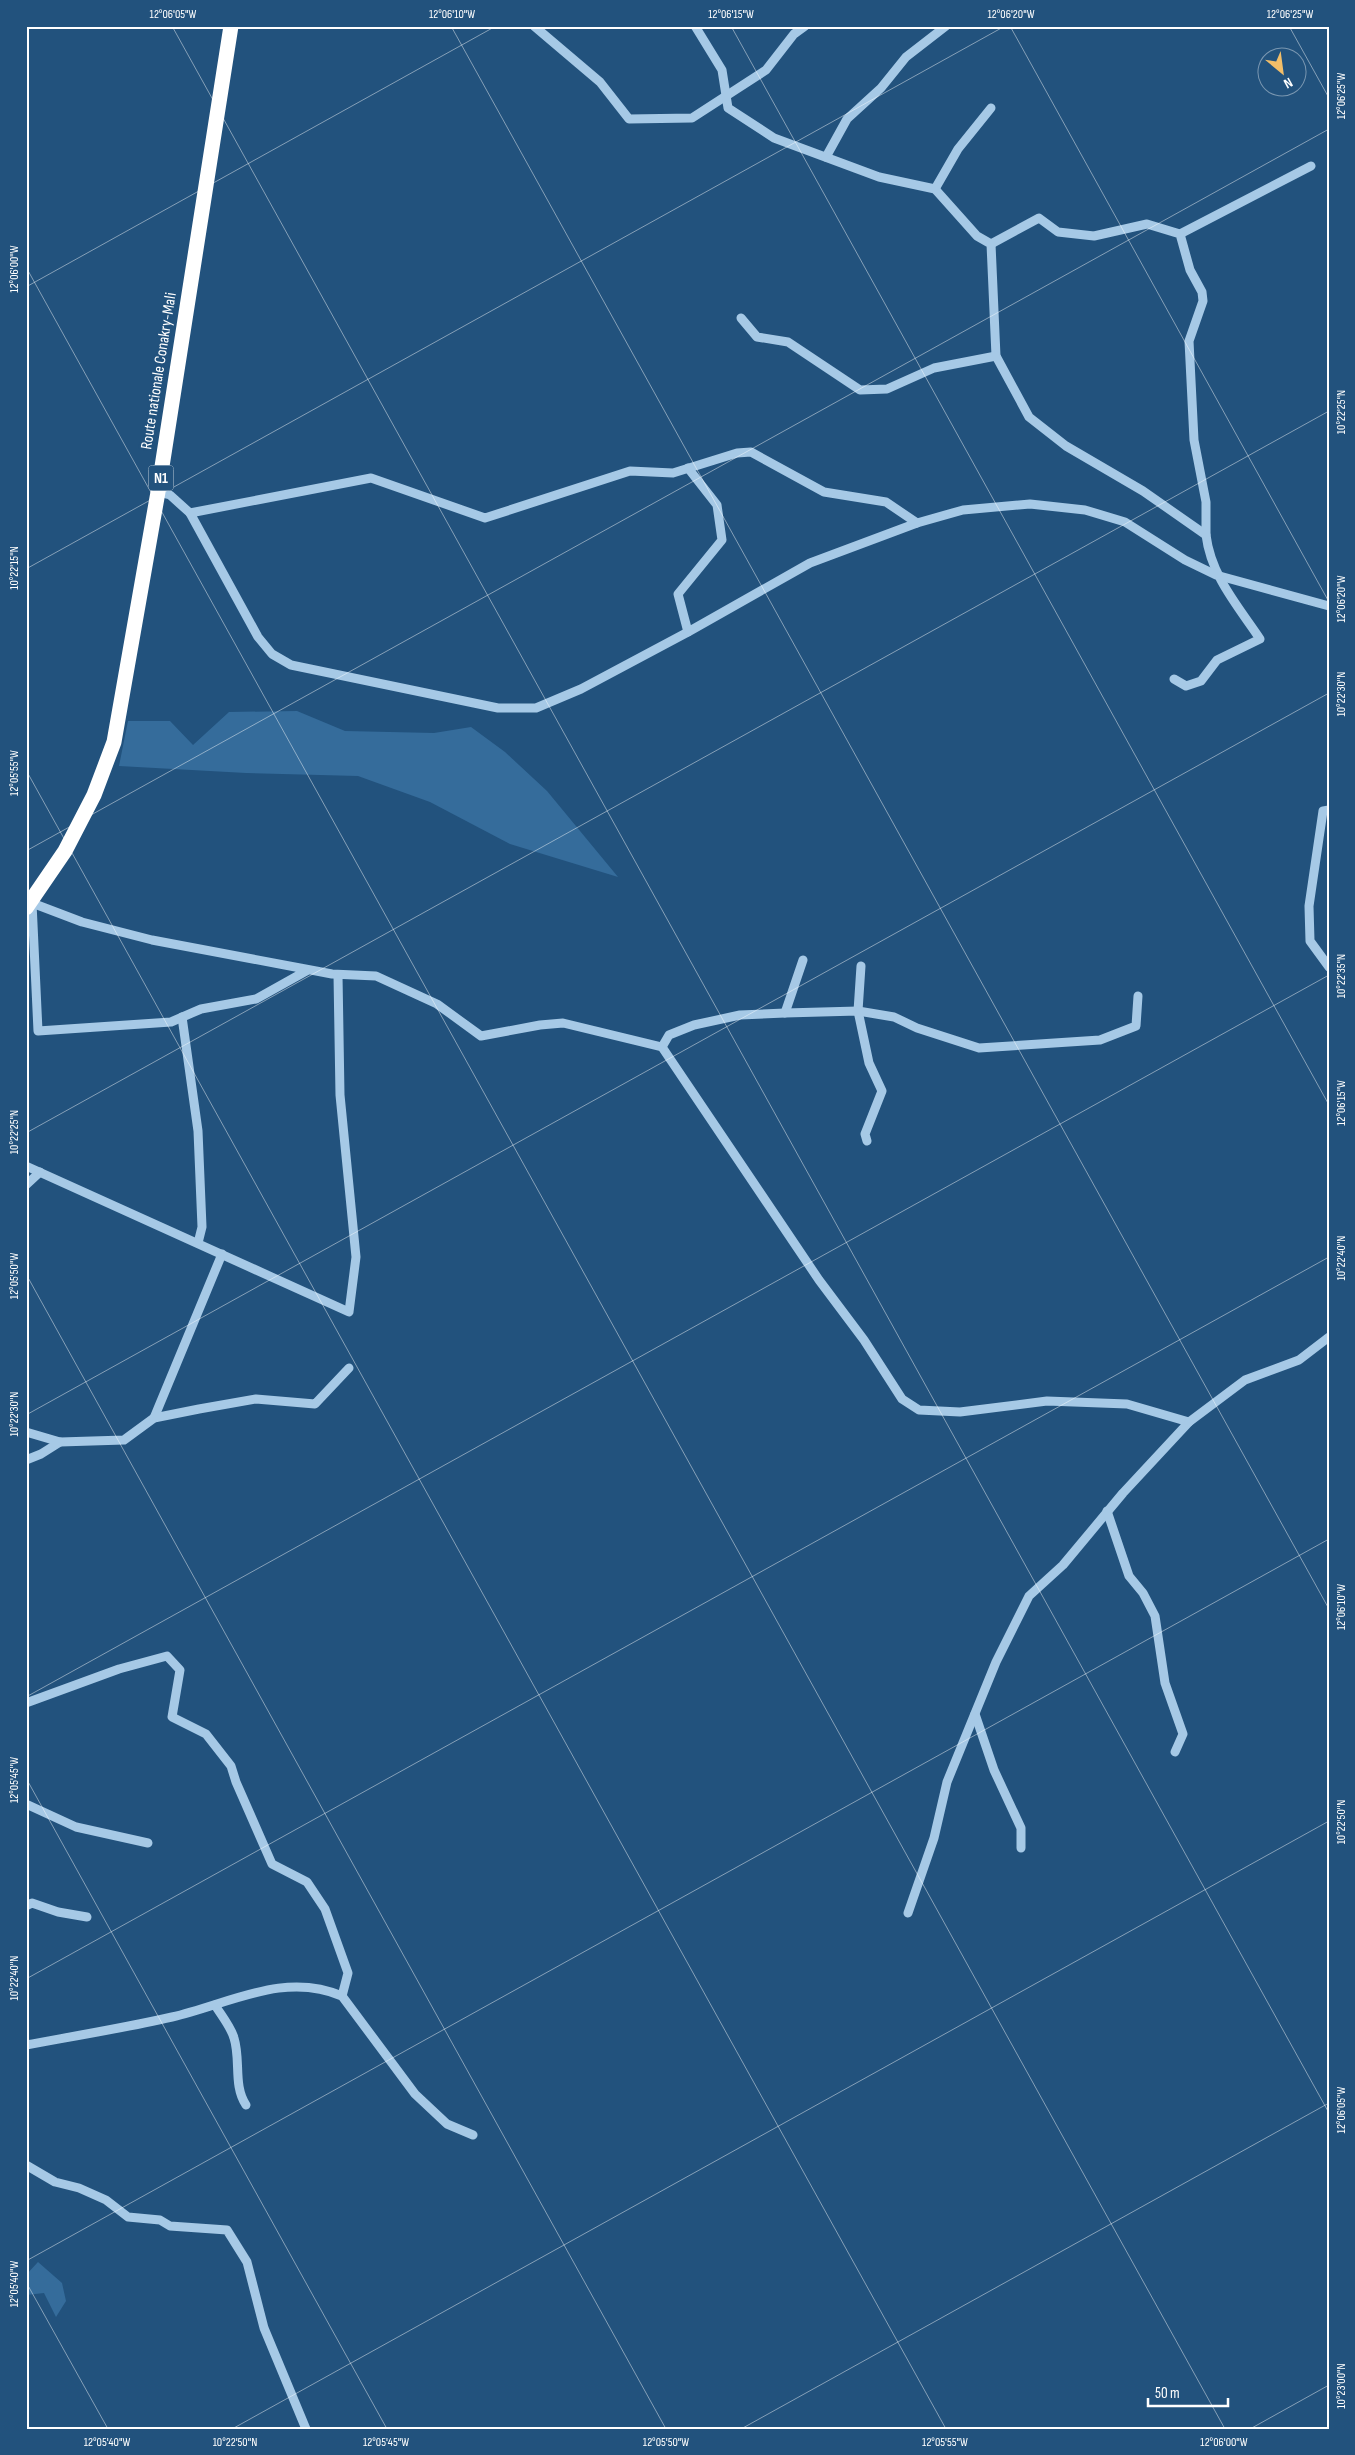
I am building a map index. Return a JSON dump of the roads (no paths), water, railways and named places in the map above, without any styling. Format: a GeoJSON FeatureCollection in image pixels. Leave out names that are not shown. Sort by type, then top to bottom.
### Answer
{"type":"FeatureCollection","features":[{"type":"Feature","properties":{"kind":"highway","name":"Route nationale Conakry-Mali"},"geometry":{"type":"LineString","coordinates":[[28,905],[65,851],[94,794],[114,742],[158,492],[231,26]]}},
{"type":"Feature","properties":{"kind":"street"},"geometry":{"type":"LineString","coordinates":[[534,26],[600,82],[629,119],[692,118],[726,98],[766,70],[794,34],[806,26]]}},
{"type":"Feature","properties":{"kind":"street"},"geometry":{"type":"LineString","coordinates":[[695,26],[722,70],[728,108],[774,138],[880,177],[934,189],[977,236],[991,244]]}},
{"type":"Feature","properties":{"kind":"street"},"geometry":{"type":"LineString","coordinates":[[826,157],[847,119],[881,88],[906,57],[946,26]]}},
{"type":"Feature","properties":{"kind":"street"},"geometry":{"type":"LineString","coordinates":[[934,189],[958,149],[991,108]]}},
{"type":"Feature","properties":{"kind":"street"},"geometry":{"type":"LineString","coordinates":[[991,244],[1039,218],[1058,232],[1094,236],[1146,224],[1180,234],[1311,166]]}},
{"type":"Feature","properties":{"kind":"street"},"geometry":{"type":"LineString","coordinates":[[1174,679],[1186,686],[1201,681],[1217,660],[1260,639],[1216,575],[1208,554],[1206,502],[1194,440],[1189,342],[1203,301],[1202,292],[1190,270],[1180,234]]}},
{"type":"Feature","properties":{"kind":"street"},"geometry":{"type":"LineString","coordinates":[[991,244],[996,356],[1029,417],[1066,446],[1143,491],[1206,536]]}},
{"type":"Feature","properties":{"kind":"street"},"geometry":{"type":"LineString","coordinates":[[741,318],[757,337],[788,342],[860,390],[887,389],[934,368],[996,356]]}},
{"type":"Feature","properties":{"kind":"street"},"geometry":{"type":"LineString","coordinates":[[190,513],[371,478],[485,518],[630,471],[673,473],[738,452],[751,452],[824,492],[886,502],[917,523]]}},
{"type":"Feature","properties":{"kind":"street"},"geometry":{"type":"LineString","coordinates":[[688,468],[717,505],[722,540],[678,594],[688,632]]}},
{"type":"Feature","properties":{"kind":"street"},"geometry":{"type":"LineString","coordinates":[[158,492],[170,495],[190,513],[258,637],[272,654],[291,665],[498,708],[536,708],[581,689],[688,632],[810,563],[917,523],[963,510],[1030,504],[1085,510],[1125,522],[1185,560],[1216,575],[1329,606]]}},
{"type":"Feature","properties":{"kind":"street"},"geometry":{"type":"LineString","coordinates":[[1329,810],[1323,812],[1308,906],[1310,941],[1329,967]]}},
{"type":"Feature","properties":{"kind":"street"},"geometry":{"type":"LineString","coordinates":[[308,970],[256,998],[201,1009],[171,1022],[38,1031],[28,905],[82,922],[152,940],[338,975],[376,976],[437,1004],[481,1036],[540,1025],[563,1024],[662,1047],[819,1280],[864,1340],[902,1399],[919,1410],[960,1412],[1047,1401],[1127,1404],[1189,1422]]}},
{"type":"Feature","properties":{"kind":"street"},"geometry":{"type":"LineString","coordinates":[[785,1013],[803,960]]}},
{"type":"Feature","properties":{"kind":"street"},"geometry":{"type":"LineString","coordinates":[[861,966],[858,1011],[869,1063],[882,1091],[865,1134],[867,1141]]}},
{"type":"Feature","properties":{"kind":"street"},"geometry":{"type":"LineString","coordinates":[[26,1166],[349,1312],[356,1257],[340,1095],[338,975]]}},
{"type":"Feature","properties":{"kind":"street"},"geometry":{"type":"LineString","coordinates":[[662,1047],[669,1035],[694,1025],[740,1015],[858,1011],[894,1017],[917,1028],[979,1048],[1100,1040],[1136,1026],[1138,996]]}},
{"type":"Feature","properties":{"kind":"street"},"geometry":{"type":"LineString","coordinates":[[182,1017],[198,1132],[202,1227],[198,1243]]}},
{"type":"Feature","properties":{"kind":"street"},"geometry":{"type":"LineString","coordinates":[[26,1185],[40,1172]]}},
{"type":"Feature","properties":{"kind":"street"},"geometry":{"type":"LineString","coordinates":[[154,1418],[222,1254]]}},
{"type":"Feature","properties":{"kind":"street"},"geometry":{"type":"LineString","coordinates":[[908,1913],[934,1838],[946,1782],[996,1662],[1029,1596],[1063,1564],[1107,1511],[1189,1422],[1245,1380],[1298,1360],[1329,1337]]}},
{"type":"Feature","properties":{"kind":"street"},"geometry":{"type":"LineString","coordinates":[[26,1432],[60,1442],[124,1440],[154,1418],[256,1399],[315,1404],[349,1368]]}},
{"type":"Feature","properties":{"kind":"street"},"geometry":{"type":"LineString","coordinates":[[26,1460],[41,1454],[60,1442]]}},
{"type":"Feature","properties":{"kind":"street"},"geometry":{"type":"LineString","coordinates":[[1107,1511],[1129,1576],[1142,1593],[1155,1616],[1165,1683],[1183,1734],[1176,1752]]}},
{"type":"Feature","properties":{"kind":"street"},"geometry":{"type":"LineString","coordinates":[[26,1704],[120,1669],[167,1656],[180,1670],[172,1717],[206,1734],[231,1766],[236,1782],[272,1864],[307,1882],[325,1910],[348,1973],[342,1996]]}},
{"type":"Feature","properties":{"kind":"street"},"geometry":{"type":"LineString","coordinates":[[975,1714],[994,1770],[1021,1828],[1021,1848]]}},
{"type":"Feature","properties":{"kind":"street"},"geometry":{"type":"LineString","coordinates":[[26,1804],[76,1827],[148,1843]]}},
{"type":"Feature","properties":{"kind":"street"},"geometry":{"type":"LineString","coordinates":[[26,1906],[32,1903],[58,1912],[87,1917]]}},
{"type":"Feature","properties":{"kind":"street"},"geometry":{"type":"LineString","coordinates":[[26,2045],[174,2017],[249,1994],[295,1986],[324,1988],[342,1996],[415,2094],[447,2124],[473,2135]]}},
{"type":"Feature","properties":{"kind":"street"},"geometry":{"type":"LineString","coordinates":[[215,2004],[234,2038],[239,2083],[238,2094],[246,2105]]}},
{"type":"Feature","properties":{"kind":"street"},"geometry":{"type":"LineString","coordinates":[[26,2164],[55,2182],[79,2188],[106,2200],[128,2217],[160,2220],[170,2226],[227,2230],[247,2262],[264,2328],[306,2429]]}}]}
